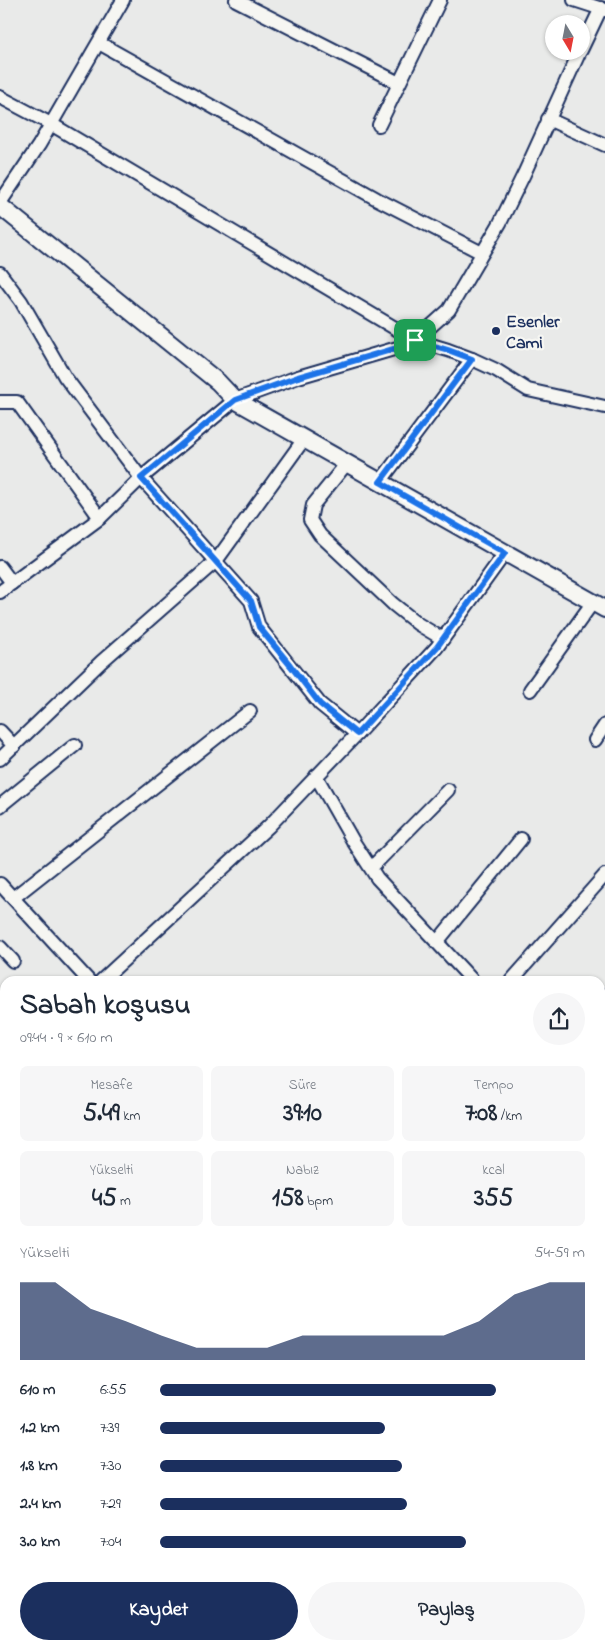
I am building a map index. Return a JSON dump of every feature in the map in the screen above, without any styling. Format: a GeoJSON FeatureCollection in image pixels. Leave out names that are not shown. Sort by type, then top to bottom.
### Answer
{"type":"FeatureCollection","features":[{"type":"Feature","properties":{"kind":"street"},"geometry":{"type":"LineString","coordinates":[[123,0],[39,145],[0,205],[218,382],[235,400],[599,606],[530,690]]}},
{"type":"Feature","properties":{"kind":"street"},"geometry":{"type":"LineString","coordinates":[[236,0],[400,83]]}},
{"type":"Feature","properties":{"kind":"street"},"geometry":{"type":"LineString","coordinates":[[379,125],[440,0]]}},
{"type":"Feature","properties":{"kind":"street"},"geometry":{"type":"LineString","coordinates":[[574,0],[603,9],[590,33]]}},
{"type":"Feature","properties":{"kind":"street"},"geometry":{"type":"LineString","coordinates":[[99,43],[377,199],[482,253]]}},
{"type":"Feature","properties":{"kind":"street"},"geometry":{"type":"LineString","coordinates":[[0,592],[100,518],[141,478],[235,400],[298,377],[411,344],[449,310],[500,224],[576,60]]}},
{"type":"Feature","properties":{"kind":"street"},"geometry":{"type":"LineString","coordinates":[[0,97],[51,124],[415,340],[472,359],[496,370],[528,390],[605,407]]}},
{"type":"Feature","properties":{"kind":"street"},"geometry":{"type":"LineString","coordinates":[[548,119],[605,145]]}},
{"type":"Feature","properties":{"kind":"street"},"geometry":{"type":"LineString","coordinates":[[0,273],[21,301],[65,377],[141,478],[251,601],[259,627],[320,704],[357,734]]}},
{"type":"Feature","properties":{"kind":"street"},"geometry":{"type":"LineString","coordinates":[[380,482],[472,359]]}},
{"type":"Feature","properties":{"kind":"street"},"geometry":{"type":"LineString","coordinates":[[0,402],[16,402],[100,518]]}},
{"type":"Feature","properties":{"kind":"street"},"geometry":{"type":"LineString","coordinates":[[0,759],[101,662],[216,561],[304,439]]}},
{"type":"Feature","properties":{"kind":"street"},"geometry":{"type":"LineString","coordinates":[[347,464],[313,505],[310,520],[320,535],[393,604],[418,624],[443,639]]}},
{"type":"Feature","properties":{"kind":"street"},"geometry":{"type":"LineString","coordinates":[[106,976],[269,826],[357,734],[437,647],[505,553]]}},
{"type":"Feature","properties":{"kind":"street"},"geometry":{"type":"LineString","coordinates":[[0,567],[12,583]]}},
{"type":"Feature","properties":{"kind":"street"},"geometry":{"type":"LineString","coordinates":[[14,898],[250,711]]}},
{"type":"Feature","properties":{"kind":"street"},"geometry":{"type":"LineString","coordinates":[[595,740],[605,725]]}},
{"type":"Feature","properties":{"kind":"street"},"geometry":{"type":"LineString","coordinates":[[0,731],[14,746]]}},
{"type":"Feature","properties":{"kind":"street"},"geometry":{"type":"LineString","coordinates":[[0,806],[75,745]]}},
{"type":"Feature","properties":{"kind":"street"},"geometry":{"type":"LineString","coordinates":[[316,776],[353,841],[377,878],[468,976]]}},
{"type":"Feature","properties":{"kind":"street"},"geometry":{"type":"LineString","coordinates":[[371,868],[448,790]]}},
{"type":"Feature","properties":{"kind":"street"},"geometry":{"type":"LineString","coordinates":[[437,942],[521,839]]}},
{"type":"Feature","properties":{"kind":"street"},"geometry":{"type":"LineString","coordinates":[[515,976],[605,875]]}},
{"type":"Feature","properties":{"kind":"street"},"geometry":{"type":"LineString","coordinates":[[0,884],[84,976]]}},
{"type":"Feature","properties":{"kind":"street"},"geometry":{"type":"LineString","coordinates":[[0,947],[13,961]]}},
{"type":"Feature","properties":{"kind":"place","name":"Esenler Cami"},"geometry":{"type":"Point","coordinates":[496,331]}},
{"type":"Feature","properties":{"kind":"route"},"geometry":{"type":"LineString","coordinates":[[415,340],[472,359],[380,482],[505,553],[437,647],[357,734],[320,704],[259,627],[251,601],[141,478],[235,400],[298,377],[411,344],[415,340]]}}]}
